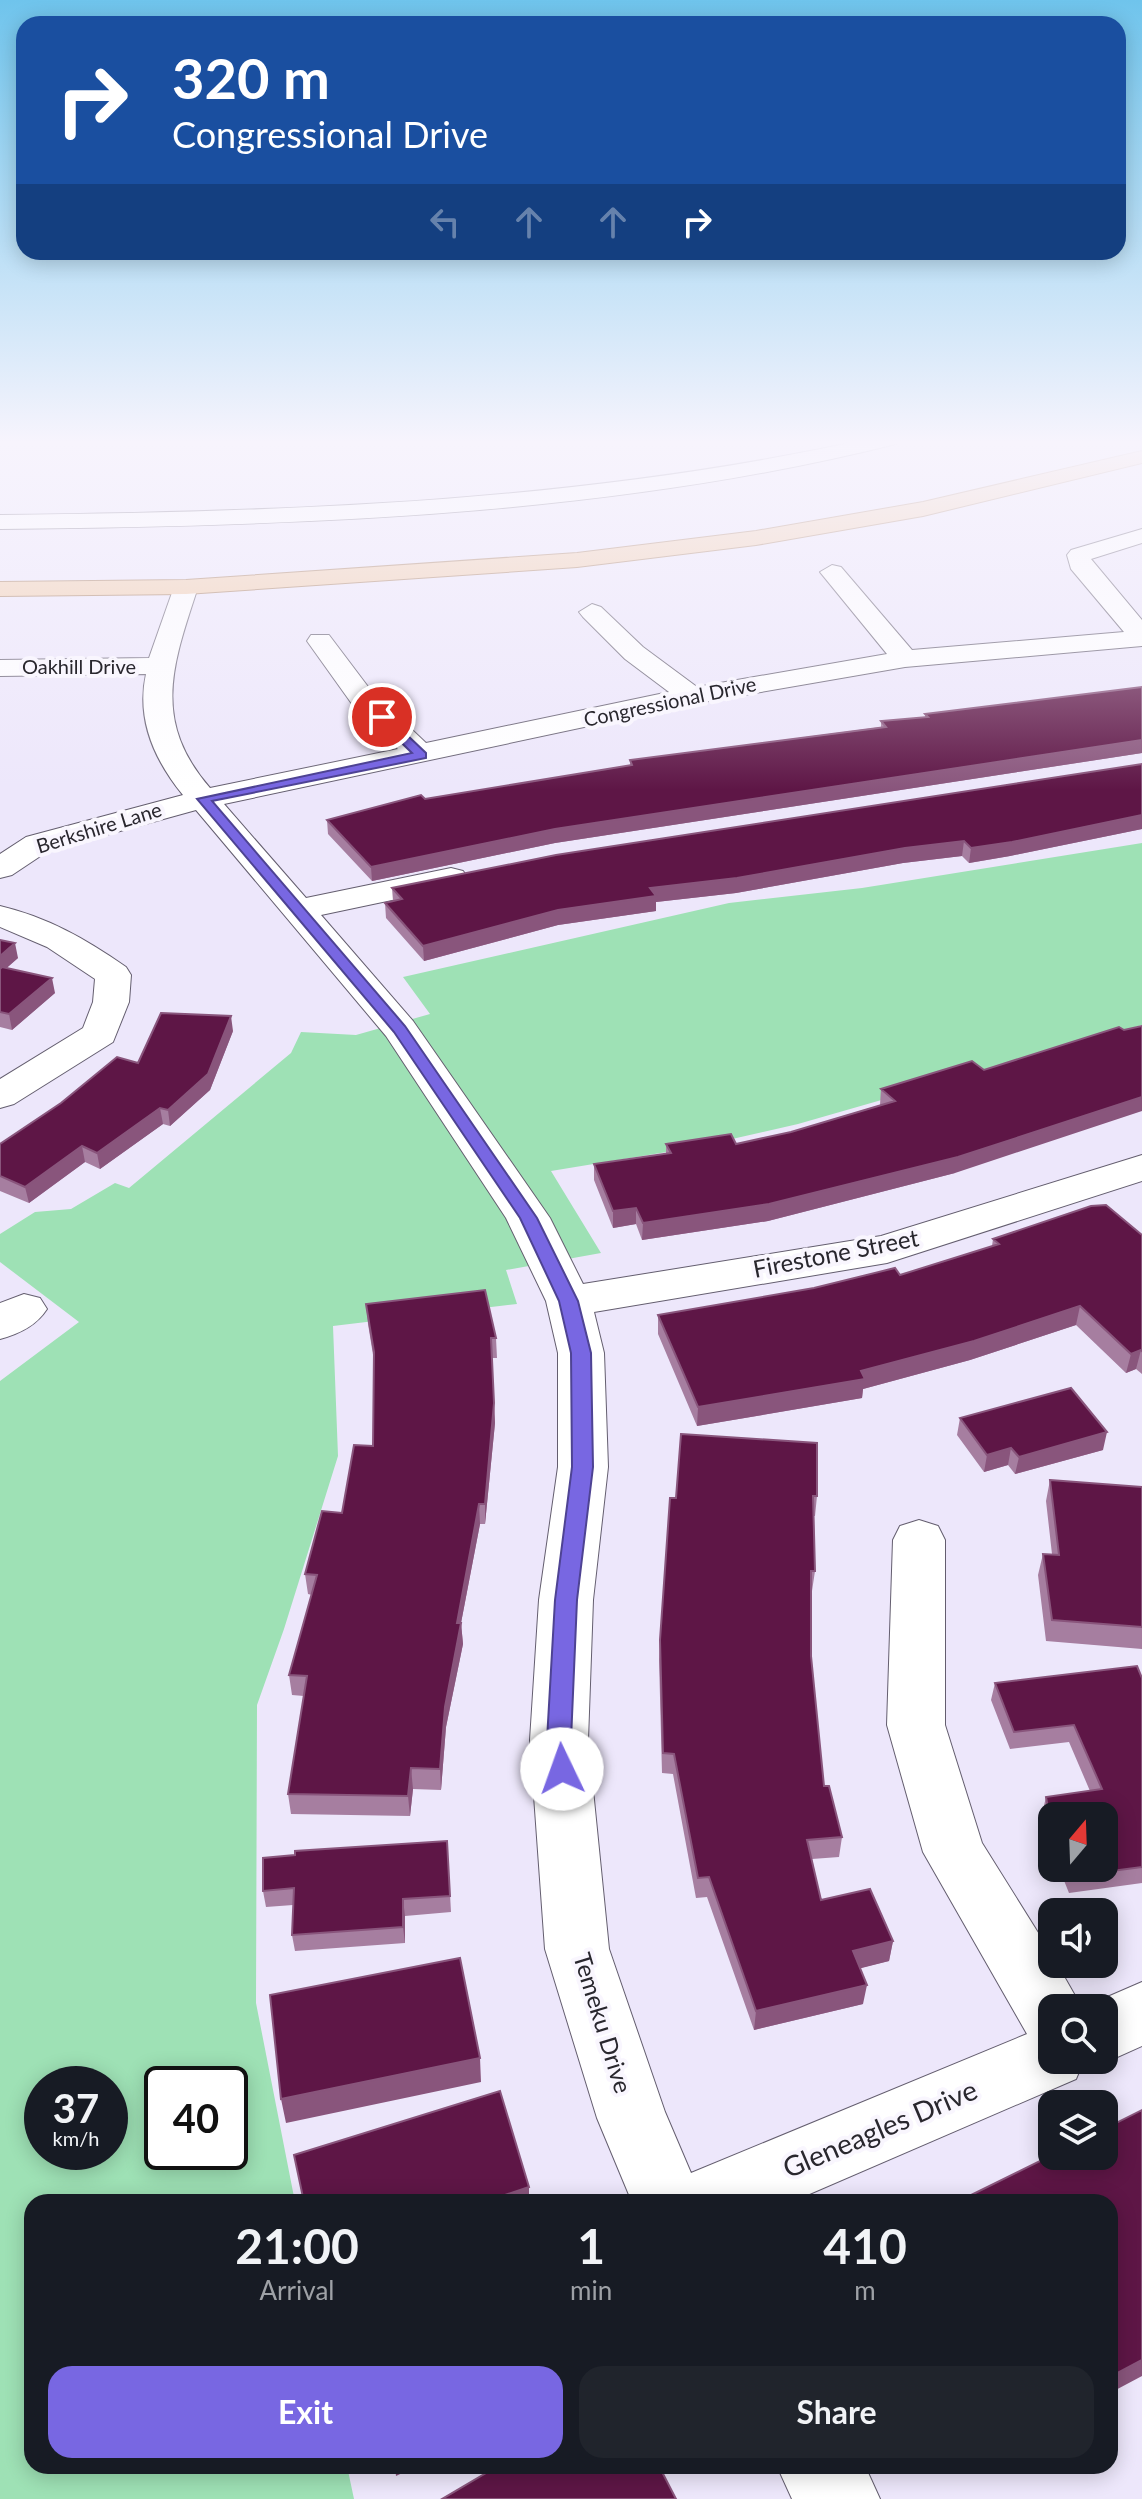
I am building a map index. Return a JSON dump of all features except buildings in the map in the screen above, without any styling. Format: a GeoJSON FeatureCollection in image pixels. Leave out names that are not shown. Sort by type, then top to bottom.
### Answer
{"type":"FeatureCollection","features":[{"type":"Feature","properties":{"kind":"main road"},"geometry":{"type":"LineString","coordinates":[[0,589],[186,587],[598,557]]}},
{"type":"Feature","properties":{"kind":"street"},"geometry":{"type":"LineString","coordinates":[[1079,557],[1080,564],[1142,637]]}},
{"type":"Feature","properties":{"kind":"street"},"geometry":{"type":"LineString","coordinates":[[832,572],[905,659]]}},
{"type":"Feature","properties":{"kind":"street","name":"Temeku Drive"},"geometry":{"type":"LineString","coordinates":[[186,587],[159,666],[154,693],[157,722],[166,750],[203,799],[408,1041],[528,1218],[569,1301],[581,1353],[583,1467],[566,1600],[559,1740],[577,1949],[632,2118],[665,2194]]}},
{"type":"Feature","properties":{"kind":"street"},"geometry":{"type":"LineString","coordinates":[[592,612],[634,653],[692,696]]}},
{"type":"Feature","properties":{"kind":"street","name":"Congressional Drive"},"geometry":{"type":"LineString","coordinates":[[203,799],[692,696],[905,659],[1142,637]]}},
{"type":"Feature","properties":{"kind":"street"},"geometry":{"type":"LineString","coordinates":[[320,641],[362,698],[421,755]]}},
{"type":"Feature","properties":{"kind":"street","name":"Oakhill Drive"},"geometry":{"type":"LineString","coordinates":[[0,668],[159,666]]}},
{"type":"Feature","properties":{"kind":"street","name":"Berkshire Lane"},"geometry":{"type":"LineString","coordinates":[[0,868],[37,844],[203,799]]}},
{"type":"Feature","properties":{"kind":"street"},"geometry":{"type":"LineString","coordinates":[[297,910],[482,871]]}},
{"type":"Feature","properties":{"kind":"street"},"geometry":{"type":"LineString","coordinates":[[0,916],[21,921],[62,940],[113,975],[111,1002],[100,1034],[0,1096]]}},
{"type":"Feature","properties":{"kind":"street","name":"Firestone Street"},"geometry":{"type":"LineString","coordinates":[[569,1301],[887,1249],[1140,1171]]}},
{"type":"Feature","properties":{"kind":"street"},"geometry":{"type":"LineString","coordinates":[[919,1540],[916,1725],[954,1852],[1039,1994]]}},
{"type":"Feature","properties":{"kind":"street"},"geometry":{"type":"LineString","coordinates":[[1118,2024],[1142,2013]]}},
{"type":"Feature","properties":{"kind":"street","name":"Gleneagles Drive"},"geometry":{"type":"LineString","coordinates":[[726,2194],[1038,2062]]}},
{"type":"Feature","properties":{"kind":"street"},"geometry":{"type":"LineString","coordinates":[[823,2474],[840,2499]]}},
{"type":"Feature","properties":{"kind":"green space"},"geometry":{"type":"Polygon","coordinates":[[[1142,843],[1142,1025],[798,1124],[697,1147],[551,1171],[601,1253],[506,1270],[517,1304],[333,1326],[338,1456],[257,1705],[256,2003],[293,2194],[24,2194],[24,2474],[349,2474],[354,2499],[0,2499],[0,1381],[79,1322],[0,1262],[0,1234],[35,1212],[71,1209],[115,1183],[129,1188],[291,1053],[301,1032],[356,1035],[430,1014],[403,977],[729,903],[862,888],[1142,843]]]}},
{"type":"Feature","properties":{"kind":"route"},"geometry":{"type":"LineString","coordinates":[[382,717],[421,755],[203,799],[400,1029],[528,1218],[569,1301],[581,1353],[583,1467],[566,1600],[559,1740],[562,1769]]}}]}
